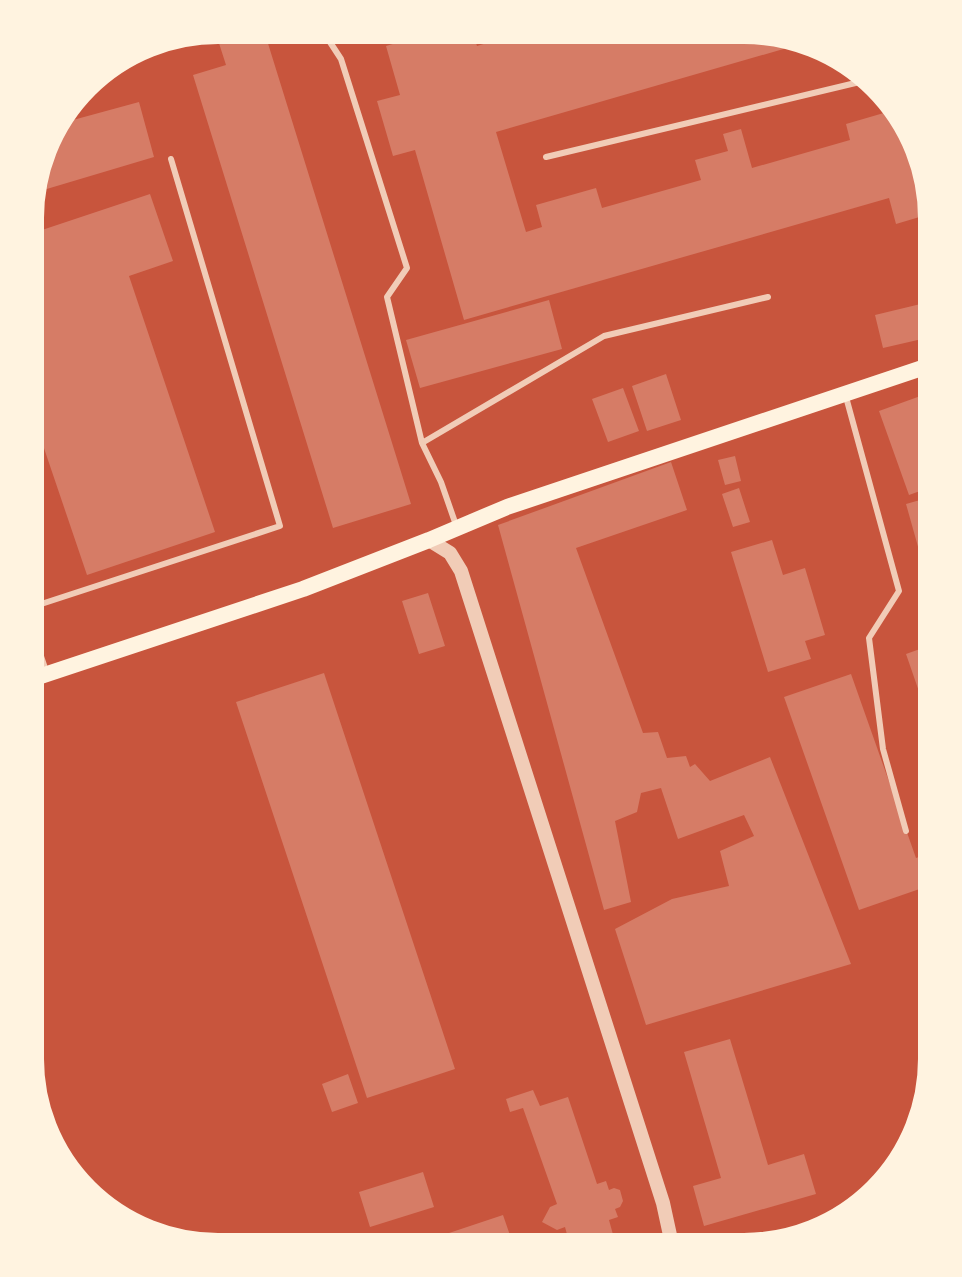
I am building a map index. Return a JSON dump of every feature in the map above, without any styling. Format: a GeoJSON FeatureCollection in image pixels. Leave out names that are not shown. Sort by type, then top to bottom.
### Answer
{"type":"FeatureCollection","features":[{"type":"Feature","properties":{"kind":"main road"},"geometry":{"type":"LineString","coordinates":[[42,676],[303,589],[507,507],[920,369]]}},
{"type":"Feature","properties":{"kind":"street"},"geometry":{"type":"LineString","coordinates":[[429,540],[450,553],[461,571],[663,1203],[670,1235]]}},
{"type":"Feature","properties":{"kind":"lane"},"geometry":{"type":"LineString","coordinates":[[330,42],[341,59],[407,268],[387,297],[422,443],[441,482],[457,528]]}},
{"type":"Feature","properties":{"kind":"lane"},"geometry":{"type":"LineString","coordinates":[[546,157],[856,83]]}},
{"type":"Feature","properties":{"kind":"lane"},"geometry":{"type":"LineString","coordinates":[[42,604],[280,526],[171,159]]}},
{"type":"Feature","properties":{"kind":"lane"},"geometry":{"type":"LineString","coordinates":[[422,443],[604,336],[768,297]]}},
{"type":"Feature","properties":{"kind":"lane"},"geometry":{"type":"LineString","coordinates":[[845,394],[899,591],[869,638],[883,749],[906,831]]}},
{"type":"Feature","properties":{"kind":"lane"},"geometry":{"type":"LineString","coordinates":[[42,659],[47,674]]}},
{"type":"Feature","properties":{"kind":"building"},"geometry":{"type":"Polygon","coordinates":[[[219,42],[268,42],[411,504],[333,528],[193,75],[226,65],[219,42]]]}},
{"type":"Feature","properties":{"kind":"building"},"geometry":{"type":"Polygon","coordinates":[[[399,42],[476,42],[477,46],[490,42],[744,42],[788,48],[496,132],[526,232],[542,227],[536,205],[596,188],[602,208],[701,180],[695,160],[728,151],[723,134],[741,129],[752,168],[850,140],[846,124],[884,113],[911,161],[917,183],[920,217],[896,224],[889,198],[464,320],[415,150],[393,156],[377,101],[400,95],[386,46],[399,42]]]}},
{"type":"Feature","properties":{"kind":"building"},"geometry":{"type":"Polygon","coordinates":[[[139,102],[154,157],[44,190],[55,150],[73,120],[139,102]]]}},
{"type":"Feature","properties":{"kind":"building"},"geometry":{"type":"Polygon","coordinates":[[[150,194],[173,261],[129,276],[215,532],[87,575],[42,442],[42,230],[150,194]]]}},
{"type":"Feature","properties":{"kind":"building"},"geometry":{"type":"Polygon","coordinates":[[[549,300],[562,349],[420,388],[406,340],[549,300]]]}},
{"type":"Feature","properties":{"kind":"building"},"geometry":{"type":"Polygon","coordinates":[[[920,304],[920,339],[883,348],[875,315],[920,304]]]}},
{"type":"Feature","properties":{"kind":"building"},"geometry":{"type":"Polygon","coordinates":[[[666,374],[681,420],[647,431],[632,386],[666,374]]]}},
{"type":"Feature","properties":{"kind":"building"},"geometry":{"type":"Polygon","coordinates":[[[623,388],[639,431],[608,442],[592,399],[623,388]]]}},
{"type":"Feature","properties":{"kind":"building"},"geometry":{"type":"Polygon","coordinates":[[[920,396],[920,491],[909,495],[879,411],[920,396]]]}},
{"type":"Feature","properties":{"kind":"building"},"geometry":{"type":"Polygon","coordinates":[[[735,456],[741,481],[725,485],[718,460],[735,456]]]}},
{"type":"Feature","properties":{"kind":"building"},"geometry":{"type":"Polygon","coordinates":[[[671,462],[687,510],[576,548],[643,733],[658,732],[667,758],[686,756],[690,767],[695,764],[710,781],[770,757],[851,964],[646,1025],[615,929],[672,899],[729,886],[720,851],[754,836],[744,815],[678,839],[661,788],[641,793],[637,812],[615,821],[631,902],[604,910],[498,525],[671,462]]]}},
{"type":"Feature","properties":{"kind":"building"},"geometry":{"type":"Polygon","coordinates":[[[739,488],[750,522],[733,527],[722,494],[739,488]]]}},
{"type":"Feature","properties":{"kind":"building"},"geometry":{"type":"Polygon","coordinates":[[[920,500],[920,554],[906,504],[920,500]]]}},
{"type":"Feature","properties":{"kind":"building"},"geometry":{"type":"Polygon","coordinates":[[[772,540],[783,575],[805,568],[825,635],[805,641],[811,659],[768,672],[731,552],[772,540]]]}},
{"type":"Feature","properties":{"kind":"building"},"geometry":{"type":"Polygon","coordinates":[[[428,593],[445,646],[419,654],[402,601],[428,593]]]}},
{"type":"Feature","properties":{"kind":"building"},"geometry":{"type":"Polygon","coordinates":[[[920,649],[920,694],[906,654],[920,649]]]}},
{"type":"Feature","properties":{"kind":"building"},"geometry":{"type":"Polygon","coordinates":[[[324,673],[455,1069],[367,1098],[236,702],[324,673]]]}},
{"type":"Feature","properties":{"kind":"building"},"geometry":{"type":"Polygon","coordinates":[[[851,674],[916,858],[920,857],[920,889],[859,910],[784,697],[851,674]]]}},
{"type":"Feature","properties":{"kind":"building"},"geometry":{"type":"Polygon","coordinates":[[[730,1039],[768,1165],[804,1154],[816,1194],[704,1226],[693,1186],[721,1178],[684,1052],[730,1039]]]}},
{"type":"Feature","properties":{"kind":"building"},"geometry":{"type":"Polygon","coordinates":[[[348,1074],[358,1103],[332,1112],[322,1084],[348,1074]]]}},
{"type":"Feature","properties":{"kind":"building"},"geometry":{"type":"Polygon","coordinates":[[[533,1090],[540,1106],[568,1097],[597,1184],[606,1181],[609,1190],[620,1190],[623,1201],[615,1209],[618,1217],[609,1220],[613,1235],[567,1235],[565,1227],[557,1230],[542,1222],[550,1207],[557,1204],[523,1108],[510,1112],[506,1099],[533,1090]]]}},
{"type":"Feature","properties":{"kind":"building"},"geometry":{"type":"Polygon","coordinates":[[[423,1172],[434,1207],[370,1227],[359,1192],[423,1172]]]}},
{"type":"Feature","properties":{"kind":"building"},"geometry":{"type":"Polygon","coordinates":[[[503,1215],[510,1235],[443,1235],[503,1215]]]}}]}
